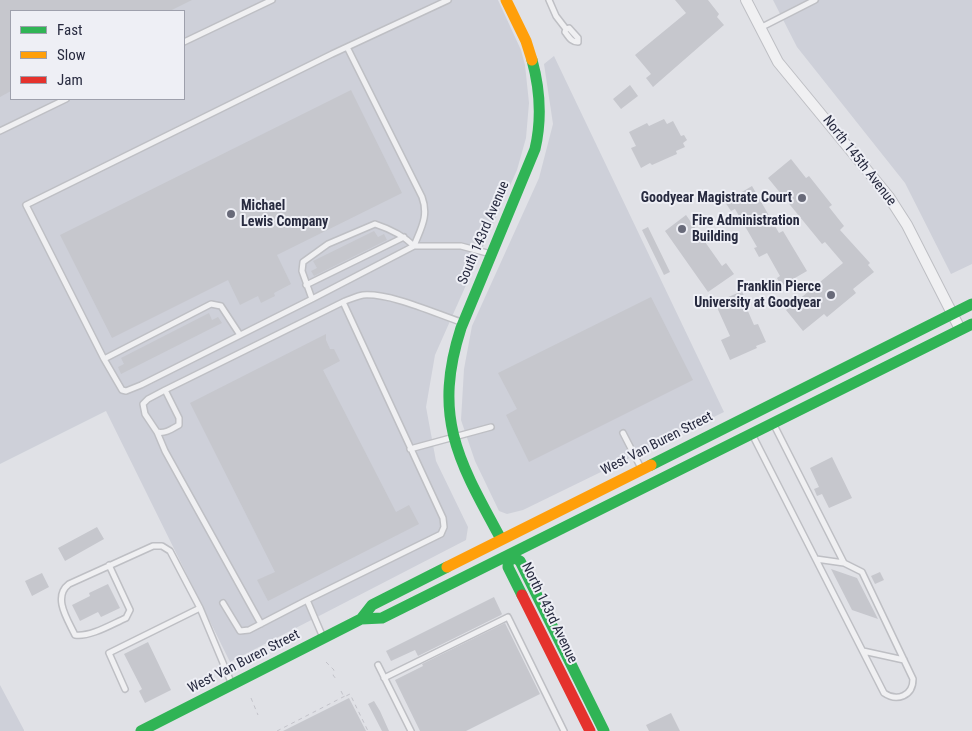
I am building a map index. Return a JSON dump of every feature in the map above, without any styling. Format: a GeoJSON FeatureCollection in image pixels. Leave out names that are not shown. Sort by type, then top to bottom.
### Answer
{"type":"FeatureCollection","features":[{"type":"Feature","properties":{"kind":"main road","name":"South 143rd Avenue"},"geometry":{"type":"LineString","coordinates":[[506,0],[526,42],[535,67],[538,93],[538,122],[535,148],[462,322],[449,376],[449,416],[454,438],[470,480],[508,555]]}},
{"type":"Feature","properties":{"kind":"main road","name":"West Van Buren Street"},"geometry":{"type":"LineString","coordinates":[[361,619],[372,605],[972,304]]}},
{"type":"Feature","properties":{"kind":"main road","name":"West Van Buren Street"},"geometry":{"type":"LineString","coordinates":[[141,731],[361,619],[382,618],[972,324]]}},
{"type":"Feature","properties":{"kind":"main road"},"geometry":{"type":"LineString","coordinates":[[752,433],[756,421],[778,410],[790,394]]}},
{"type":"Feature","properties":{"kind":"main road","name":"North 143rd Avenue"},"geometry":{"type":"LineString","coordinates":[[590,731],[508,567],[508,555],[520,561],[604,731]]}},
{"type":"Feature","properties":{"kind":"street","name":"North 145th Avenue"},"geometry":{"type":"LineString","coordinates":[[746,0],[778,62],[889,197],[907,225],[960,330]]}},
{"type":"Feature","properties":{"kind":"lane"},"geometry":{"type":"LineString","coordinates":[[185,42],[272,0]]}},
{"type":"Feature","properties":{"kind":"lane"},"geometry":{"type":"LineString","coordinates":[[448,0],[346,47],[26,205],[104,359],[122,390],[126,391],[142,385],[414,246],[461,246],[492,254]]}},
{"type":"Feature","properties":{"kind":"lane"},"geometry":{"type":"LineString","coordinates":[[548,0],[556,16],[566,29]]}},
{"type":"Feature","properties":{"kind":"lane"},"geometry":{"type":"LineString","coordinates":[[760,28],[815,0]]}},
{"type":"Feature","properties":{"kind":"lane"},"geometry":{"type":"LineString","coordinates":[[346,47],[426,207],[426,215],[414,246]]}},
{"type":"Feature","properties":{"kind":"lane"},"geometry":{"type":"LineString","coordinates":[[0,131],[64,100]]}},
{"type":"Feature","properties":{"kind":"lane"},"geometry":{"type":"LineString","coordinates":[[312,299],[302,271],[304,262],[328,244],[375,224],[393,230],[414,246]]}},
{"type":"Feature","properties":{"kind":"lane"},"geometry":{"type":"LineString","coordinates":[[306,285],[404,237]]}},
{"type":"Feature","properties":{"kind":"lane"},"geometry":{"type":"LineString","coordinates":[[261,624],[157,432],[145,414],[143,404],[164,390],[343,302],[361,295],[373,295],[397,300],[462,322]]}},
{"type":"Feature","properties":{"kind":"lane"},"geometry":{"type":"LineString","coordinates":[[223,603],[240,631],[249,630],[441,534],[444,527],[443,518],[343,302]]}},
{"type":"Feature","properties":{"kind":"lane"},"geometry":{"type":"LineString","coordinates":[[104,359],[211,304],[222,306],[240,335]]}},
{"type":"Feature","properties":{"kind":"lane"},"geometry":{"type":"LineString","coordinates":[[157,432],[167,432],[179,425],[179,418],[164,390]]}},
{"type":"Feature","properties":{"kind":"lane"},"geometry":{"type":"LineString","coordinates":[[773,423],[844,563]]}},
{"type":"Feature","properties":{"kind":"lane"},"geometry":{"type":"LineString","coordinates":[[410,449],[491,427]]}},
{"type":"Feature","properties":{"kind":"lane"},"geometry":{"type":"LineString","coordinates":[[624,433],[641,469]]}},
{"type":"Feature","properties":{"kind":"lane"},"geometry":{"type":"LineString","coordinates":[[752,433],[884,693],[890,697],[904,697],[913,684],[913,679],[862,572],[844,563],[816,558]]}},
{"type":"Feature","properties":{"kind":"lane"},"geometry":{"type":"LineString","coordinates":[[109,565],[130,610],[129,614],[126,618],[94,632],[80,636],[75,635],[62,608],[61,596],[64,588],[109,565],[153,546],[166,548],[176,562],[200,608],[232,685]]}},
{"type":"Feature","properties":{"kind":"lane"},"geometry":{"type":"LineString","coordinates":[[307,600],[323,638]]}},
{"type":"Feature","properties":{"kind":"lane"},"geometry":{"type":"LineString","coordinates":[[125,689],[109,653],[200,608]]}},
{"type":"Feature","properties":{"kind":"lane"},"geometry":{"type":"LineString","coordinates":[[384,678],[508,617],[564,731]]}},
{"type":"Feature","properties":{"kind":"lane"},"geometry":{"type":"LineString","coordinates":[[863,651],[904,660]]}},
{"type":"Feature","properties":{"kind":"lane"},"geometry":{"type":"LineString","coordinates":[[378,665],[411,731]]}},
{"type":"Feature","properties":{"kind":"path"},"geometry":{"type":"LineString","coordinates":[[326,662],[334,670],[333,675],[336,679]]}},
{"type":"Feature","properties":{"kind":"path"},"geometry":{"type":"LineString","coordinates":[[341,691],[345,696]]}},
{"type":"Feature","properties":{"kind":"path"},"geometry":{"type":"LineString","coordinates":[[277,731],[350,694],[368,731]]}},
{"type":"Feature","properties":{"kind":"path"},"geometry":{"type":"LineString","coordinates":[[252,698],[258,715]]}},
{"type":"Feature","properties":{"kind":"shaded area"},"geometry":{"type":"Polygon","coordinates":[[[0,0],[498,0],[521,50],[525,65],[529,103],[526,138],[517,170],[435,355],[426,407],[436,461],[468,527],[466,540],[230,662],[106,411],[0,464],[0,0]]]}},
{"type":"Feature","properties":{"kind":"shaded area"},"geometry":{"type":"Polygon","coordinates":[[[773,0],[972,0],[972,264],[951,274],[905,183],[797,47],[773,0]]]}},
{"type":"Feature","properties":{"kind":"shaded area"},"geometry":{"type":"Polygon","coordinates":[[[554,56],[724,412],[523,510],[507,514],[499,511],[475,461],[461,420],[464,369],[472,326],[539,178],[553,124],[544,64],[554,56]]]}},
{"type":"Feature","properties":{"kind":"shaded area"},"geometry":{"type":"Polygon","coordinates":[[[0,685],[24,730],[24,731],[0,731],[0,685]]]}},
{"type":"Feature","properties":{"kind":"building"},"geometry":{"type":"Polygon","coordinates":[[[0,0],[192,0],[172,10],[10,10],[10,92],[0,97],[0,0]]]}},
{"type":"Feature","properties":{"kind":"building"},"geometry":{"type":"Polygon","coordinates":[[[675,0],[708,0],[719,14],[717,17],[724,25],[653,87],[646,78],[651,74],[635,55],[686,13],[675,0]]]}},
{"type":"Feature","properties":{"kind":"building"},"geometry":{"type":"Polygon","coordinates":[[[630,85],[638,96],[621,109],[613,99],[630,85]]]}},
{"type":"Feature","properties":{"kind":"building","name":"Michael Lewis Company"},"geometry":{"type":"Polygon","coordinates":[[[351,90],[402,193],[277,255],[291,284],[274,293],[275,296],[261,303],[258,296],[240,305],[228,280],[112,338],[60,235],[351,90]]]}},
{"type":"Feature","properties":{"kind":"building"},"geometry":{"type":"Polygon","coordinates":[[[664,119],[667,124],[673,121],[681,136],[684,135],[687,140],[683,143],[685,147],[676,151],[677,154],[641,168],[631,148],[636,146],[629,132],[647,123],[649,126],[664,119]]]}},
{"type":"Feature","properties":{"kind":"building"},"geometry":{"type":"Polygon","coordinates":[[[791,159],[806,178],[809,176],[832,205],[829,207],[844,226],[840,230],[870,263],[868,265],[874,272],[853,289],[856,293],[827,317],[824,314],[803,331],[786,310],[843,263],[825,242],[822,244],[768,178],[791,159]]]}},
{"type":"Feature","properties":{"kind":"building"},"geometry":{"type":"Polygon","coordinates":[[[752,186],[779,233],[783,231],[807,271],[781,286],[777,278],[780,276],[767,253],[759,257],[754,248],[757,247],[735,209],[731,211],[725,202],[752,186]]]}},
{"type":"Feature","properties":{"kind":"building"},"geometry":{"type":"Polygon","coordinates":[[[686,215],[722,266],[726,263],[734,274],[708,292],[665,231],[686,215]]]}},
{"type":"Feature","properties":{"kind":"building"},"geometry":{"type":"Polygon","coordinates":[[[648,227],[670,272],[664,275],[642,230],[648,227]]]}},
{"type":"Feature","properties":{"kind":"building"},"geometry":{"type":"Polygon","coordinates":[[[374,231],[378,237],[384,234],[387,240],[314,276],[311,271],[317,268],[313,261],[374,231]]]}},
{"type":"Feature","properties":{"kind":"building"},"geometry":{"type":"Polygon","coordinates":[[[742,291],[746,301],[744,302],[754,325],[758,324],[766,342],[730,360],[721,340],[730,336],[715,303],[742,291]]]}},
{"type":"Feature","properties":{"kind":"building"},"geometry":{"type":"Polygon","coordinates":[[[651,297],[693,380],[529,462],[506,415],[517,409],[498,373],[651,297]]]}},
{"type":"Feature","properties":{"kind":"building"},"geometry":{"type":"Polygon","coordinates":[[[209,313],[212,320],[218,317],[222,323],[121,374],[118,367],[124,364],[121,358],[209,313]]]}},
{"type":"Feature","properties":{"kind":"building"},"geometry":{"type":"Polygon","coordinates":[[[326,334],[326,340],[330,349],[334,349],[340,361],[323,370],[396,512],[409,505],[419,524],[268,601],[257,580],[275,572],[190,403],[326,334]]]}},
{"type":"Feature","properties":{"kind":"building"},"geometry":{"type":"Polygon","coordinates":[[[832,457],[852,498],[829,508],[822,494],[817,496],[814,489],[819,487],[810,468],[832,457]]]}},
{"type":"Feature","properties":{"kind":"building"},"geometry":{"type":"Polygon","coordinates":[[[97,527],[104,539],[65,561],[58,548],[97,527]]]}},
{"type":"Feature","properties":{"kind":"building"},"geometry":{"type":"Polygon","coordinates":[[[831,569],[857,578],[878,619],[852,610],[831,569]]]}},
{"type":"Feature","properties":{"kind":"building"},"geometry":{"type":"Polygon","coordinates":[[[880,572],[884,580],[875,584],[871,576],[880,572]]]}},
{"type":"Feature","properties":{"kind":"building"},"geometry":{"type":"Polygon","coordinates":[[[42,573],[49,587],[32,596],[25,581],[42,573]]]}},
{"type":"Feature","properties":{"kind":"building"},"geometry":{"type":"Polygon","coordinates":[[[108,584],[120,608],[101,617],[98,612],[80,621],[72,605],[90,596],[89,593],[108,584]]]}},
{"type":"Feature","properties":{"kind":"building"},"geometry":{"type":"Polygon","coordinates":[[[494,597],[501,615],[418,656],[415,650],[391,661],[386,651],[494,597]]]}},
{"type":"Feature","properties":{"kind":"building"},"geometry":{"type":"Polygon","coordinates":[[[505,623],[540,694],[466,731],[420,731],[395,680],[423,666],[422,664],[505,623]]]}},
{"type":"Feature","properties":{"kind":"building"},"geometry":{"type":"Polygon","coordinates":[[[148,642],[171,690],[145,703],[139,691],[142,689],[124,654],[148,642]]]}},
{"type":"Feature","properties":{"kind":"building"},"geometry":{"type":"Polygon","coordinates":[[[349,698],[366,731],[283,731],[349,698]]]}},
{"type":"Feature","properties":{"kind":"building"},"geometry":{"type":"Polygon","coordinates":[[[374,701],[389,731],[382,731],[368,704],[374,701]]]}},
{"type":"Feature","properties":{"kind":"building"},"geometry":{"type":"Polygon","coordinates":[[[671,713],[680,731],[649,731],[646,725],[671,713]]]}},
{"type":"Feature","properties":{"kind":"traffic: fast"},"geometry":{"type":"LineString","coordinates":[[501,539],[462,462],[454,438],[450,414],[449,388],[453,360],[461,328],[535,149],[539,127],[539,104],[532,60]]}},
{"type":"Feature","properties":{"kind":"traffic: fast"},"geometry":{"type":"LineString","coordinates":[[651,465],[972,304]]}},
{"type":"Feature","properties":{"kind":"traffic: fast"},"geometry":{"type":"LineString","coordinates":[[361,619],[382,618],[972,324]]}},
{"type":"Feature","properties":{"kind":"traffic: fast"},"geometry":{"type":"LineString","coordinates":[[522,595],[508,567],[509,555],[520,561],[604,731]]}},
{"type":"Feature","properties":{"kind":"traffic: fast"},"geometry":{"type":"LineString","coordinates":[[141,731],[361,619],[372,605],[447,567]]}},
{"type":"Feature","properties":{"kind":"traffic: slow"},"geometry":{"type":"LineString","coordinates":[[506,0],[526,41],[532,60]]}},
{"type":"Feature","properties":{"kind":"traffic: slow"},"geometry":{"type":"LineString","coordinates":[[447,567],[651,465]]}},
{"type":"Feature","properties":{"kind":"traffic: jam"},"geometry":{"type":"LineString","coordinates":[[522,595],[590,731]]}},
{"type":"Feature","properties":{"kind":"place","name":"Goodyear Magistrate Court"},"geometry":{"type":"Point","coordinates":[802,198]}},
{"type":"Feature","properties":{"kind":"place","name":"Michael Lewis Company"},"geometry":{"type":"Point","coordinates":[231,214]}},
{"type":"Feature","properties":{"kind":"place","name":"Fire Administration Building"},"geometry":{"type":"Point","coordinates":[682,229]}},
{"type":"Feature","properties":{"kind":"place","name":"Franklin Pierce University at Goodyear"},"geometry":{"type":"Point","coordinates":[831,295]}}]}
